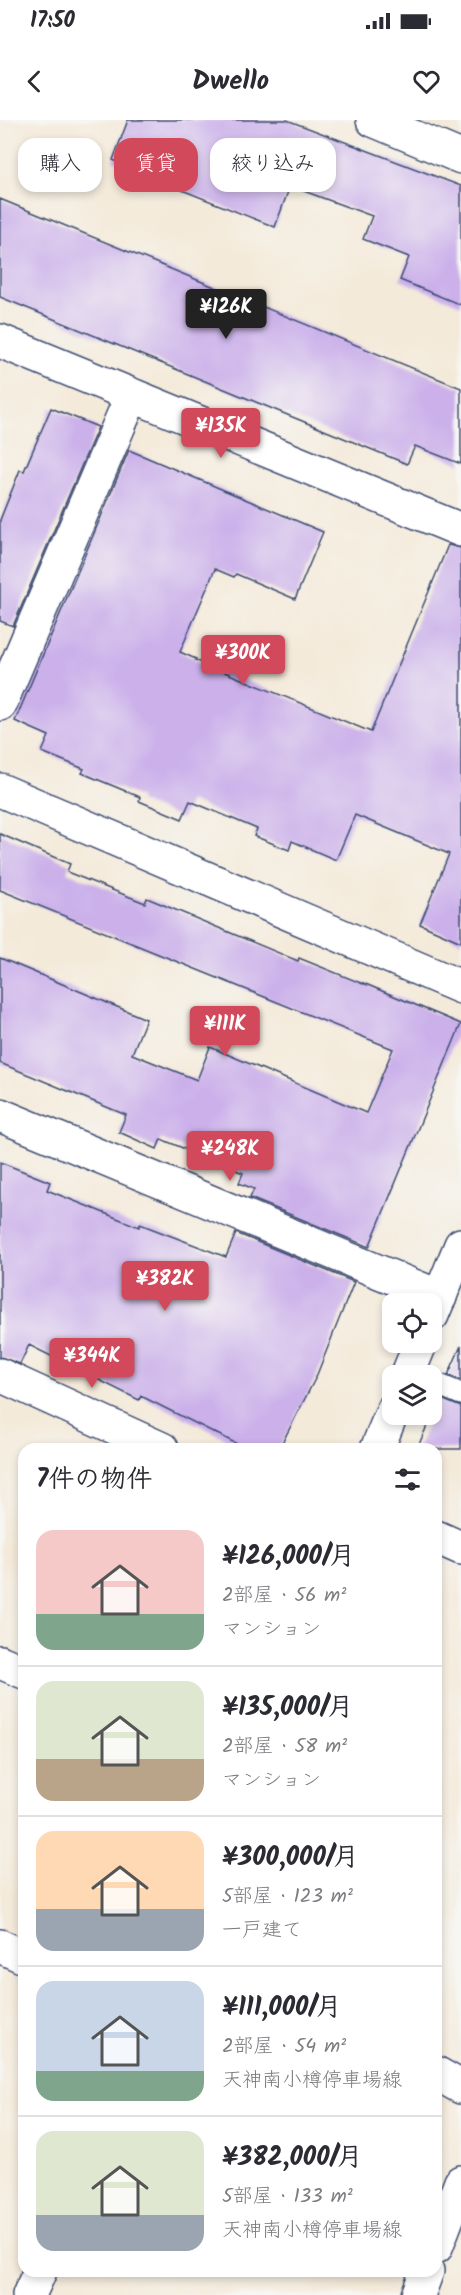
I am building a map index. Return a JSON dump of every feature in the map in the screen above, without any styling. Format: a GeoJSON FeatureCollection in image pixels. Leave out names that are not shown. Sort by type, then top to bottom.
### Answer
{"type":"FeatureCollection","features":[{"type":"Feature","properties":{"kind":"street"},"geometry":{"type":"LineString","coordinates":[[373,120],[461,157]]}},
{"type":"Feature","properties":{"kind":"street"},"geometry":{"type":"LineString","coordinates":[[0,340],[461,530]]}},
{"type":"Feature","properties":{"kind":"street"},"geometry":{"type":"LineString","coordinates":[[0,704],[132,395]]}},
{"type":"Feature","properties":{"kind":"street"},"geometry":{"type":"LineString","coordinates":[[0,790],[461,987]]}},
{"type":"Feature","properties":{"kind":"street"},"geometry":{"type":"LineString","coordinates":[[0,1115],[406,1293]]}},
{"type":"Feature","properties":{"kind":"street"},"geometry":{"type":"LineString","coordinates":[[441,1293],[461,1245]]}},
{"type":"Feature","properties":{"kind":"street"},"geometry":{"type":"LineString","coordinates":[[0,1375],[149,1443]]}},
{"type":"Feature","properties":{"kind":"street"},"geometry":{"type":"LineString","coordinates":[[379,1443],[387,1425]]}},
{"type":"Feature","properties":{"kind":"street"},"geometry":{"type":"LineString","coordinates":[[442,1540],[461,1548]]}},
{"type":"Feature","properties":{"kind":"street"},"geometry":{"type":"LineString","coordinates":[[0,1662],[18,1670]]}},
{"type":"Feature","properties":{"kind":"street"},"geometry":{"type":"LineString","coordinates":[[0,1946],[18,1954]]}},
{"type":"Feature","properties":{"kind":"street"},"geometry":{"type":"LineString","coordinates":[[442,2076],[461,2087]]}},
{"type":"Feature","properties":{"kind":"street"},"geometry":{"type":"LineString","coordinates":[[442,2231],[461,2182]]}},
{"type":"Feature","properties":{"kind":"street"},"geometry":{"type":"LineString","coordinates":[[29,2295],[37,2277]]}},
{"type":"Feature","properties":{"kind":"street"},"geometry":{"type":"LineString","coordinates":[[418,2295],[425,2277]]}},
{"type":"Feature","properties":{"kind":"lane"},"geometry":{"type":"LineString","coordinates":[[442,1386],[461,1394]]}},
{"type":"Feature","properties":{"kind":"building"},"geometry":{"type":"Polygon","coordinates":[[[128,120],[287,120],[334,138],[210,138],[210,192],[288,192],[275,227],[187,192],[198,192],[198,138],[121,138],[128,120]]]}},
{"type":"Feature","properties":{"kind":"building"},"geometry":{"type":"Polygon","coordinates":[[[336,139],[461,186],[461,305],[400,280],[409,257],[363,239],[372,216],[306,192],[336,192],[336,139]]]}},
{"type":"Feature","properties":{"kind":"building"},"geometry":{"type":"Polygon","coordinates":[[[0,199],[461,388],[461,464],[415,446],[407,464],[0,297],[0,199]]]}},
{"type":"Feature","properties":{"kind":"building"},"geometry":{"type":"Polygon","coordinates":[[[51,408],[98,427],[13,626],[0,621],[0,520],[20,470],[24,471],[51,408]]]}},
{"type":"Feature","properties":{"kind":"building"},"geometry":{"type":"Polygon","coordinates":[[[129,450],[323,532],[295,599],[236,574],[234,577],[215,569],[180,652],[371,732],[448,545],[461,548],[461,942],[420,924],[449,854],[355,815],[336,860],[292,841],[289,850],[254,836],[257,829],[190,801],[182,819],[139,801],[140,797],[82,773],[84,769],[42,752],[49,736],[15,721],[129,450]]]}},
{"type":"Feature","properties":{"kind":"building"},"geometry":{"type":"Polygon","coordinates":[[[0,834],[70,864],[67,872],[145,903],[147,898],[298,961],[299,958],[461,1024],[369,1247],[250,1198],[254,1189],[239,1183],[243,1173],[161,1139],[157,1149],[119,1132],[126,1115],[0,1063],[0,958],[146,1019],[132,1054],[197,1080],[210,1047],[366,1113],[393,1049],[0,890],[0,834]]]}},
{"type":"Feature","properties":{"kind":"building"},"geometry":{"type":"Polygon","coordinates":[[[0,1162],[50,1182],[47,1190],[139,1227],[140,1224],[226,1257],[236,1233],[354,1282],[316,1377],[282,1443],[235,1443],[141,1396],[139,1400],[29,1345],[20,1364],[0,1357],[0,1162]]]}},
{"type":"Feature","properties":{"kind":"building"},"geometry":{"type":"Polygon","coordinates":[[[461,1346],[461,1380],[448,1375],[461,1346]]]}},
{"type":"Feature","properties":{"kind":"building"},"geometry":{"type":"Polygon","coordinates":[[[442,1399],[461,1407],[461,1449],[442,1449],[442,1443],[420,1443],[427,1425],[442,1425],[442,1399]]]}}]}
